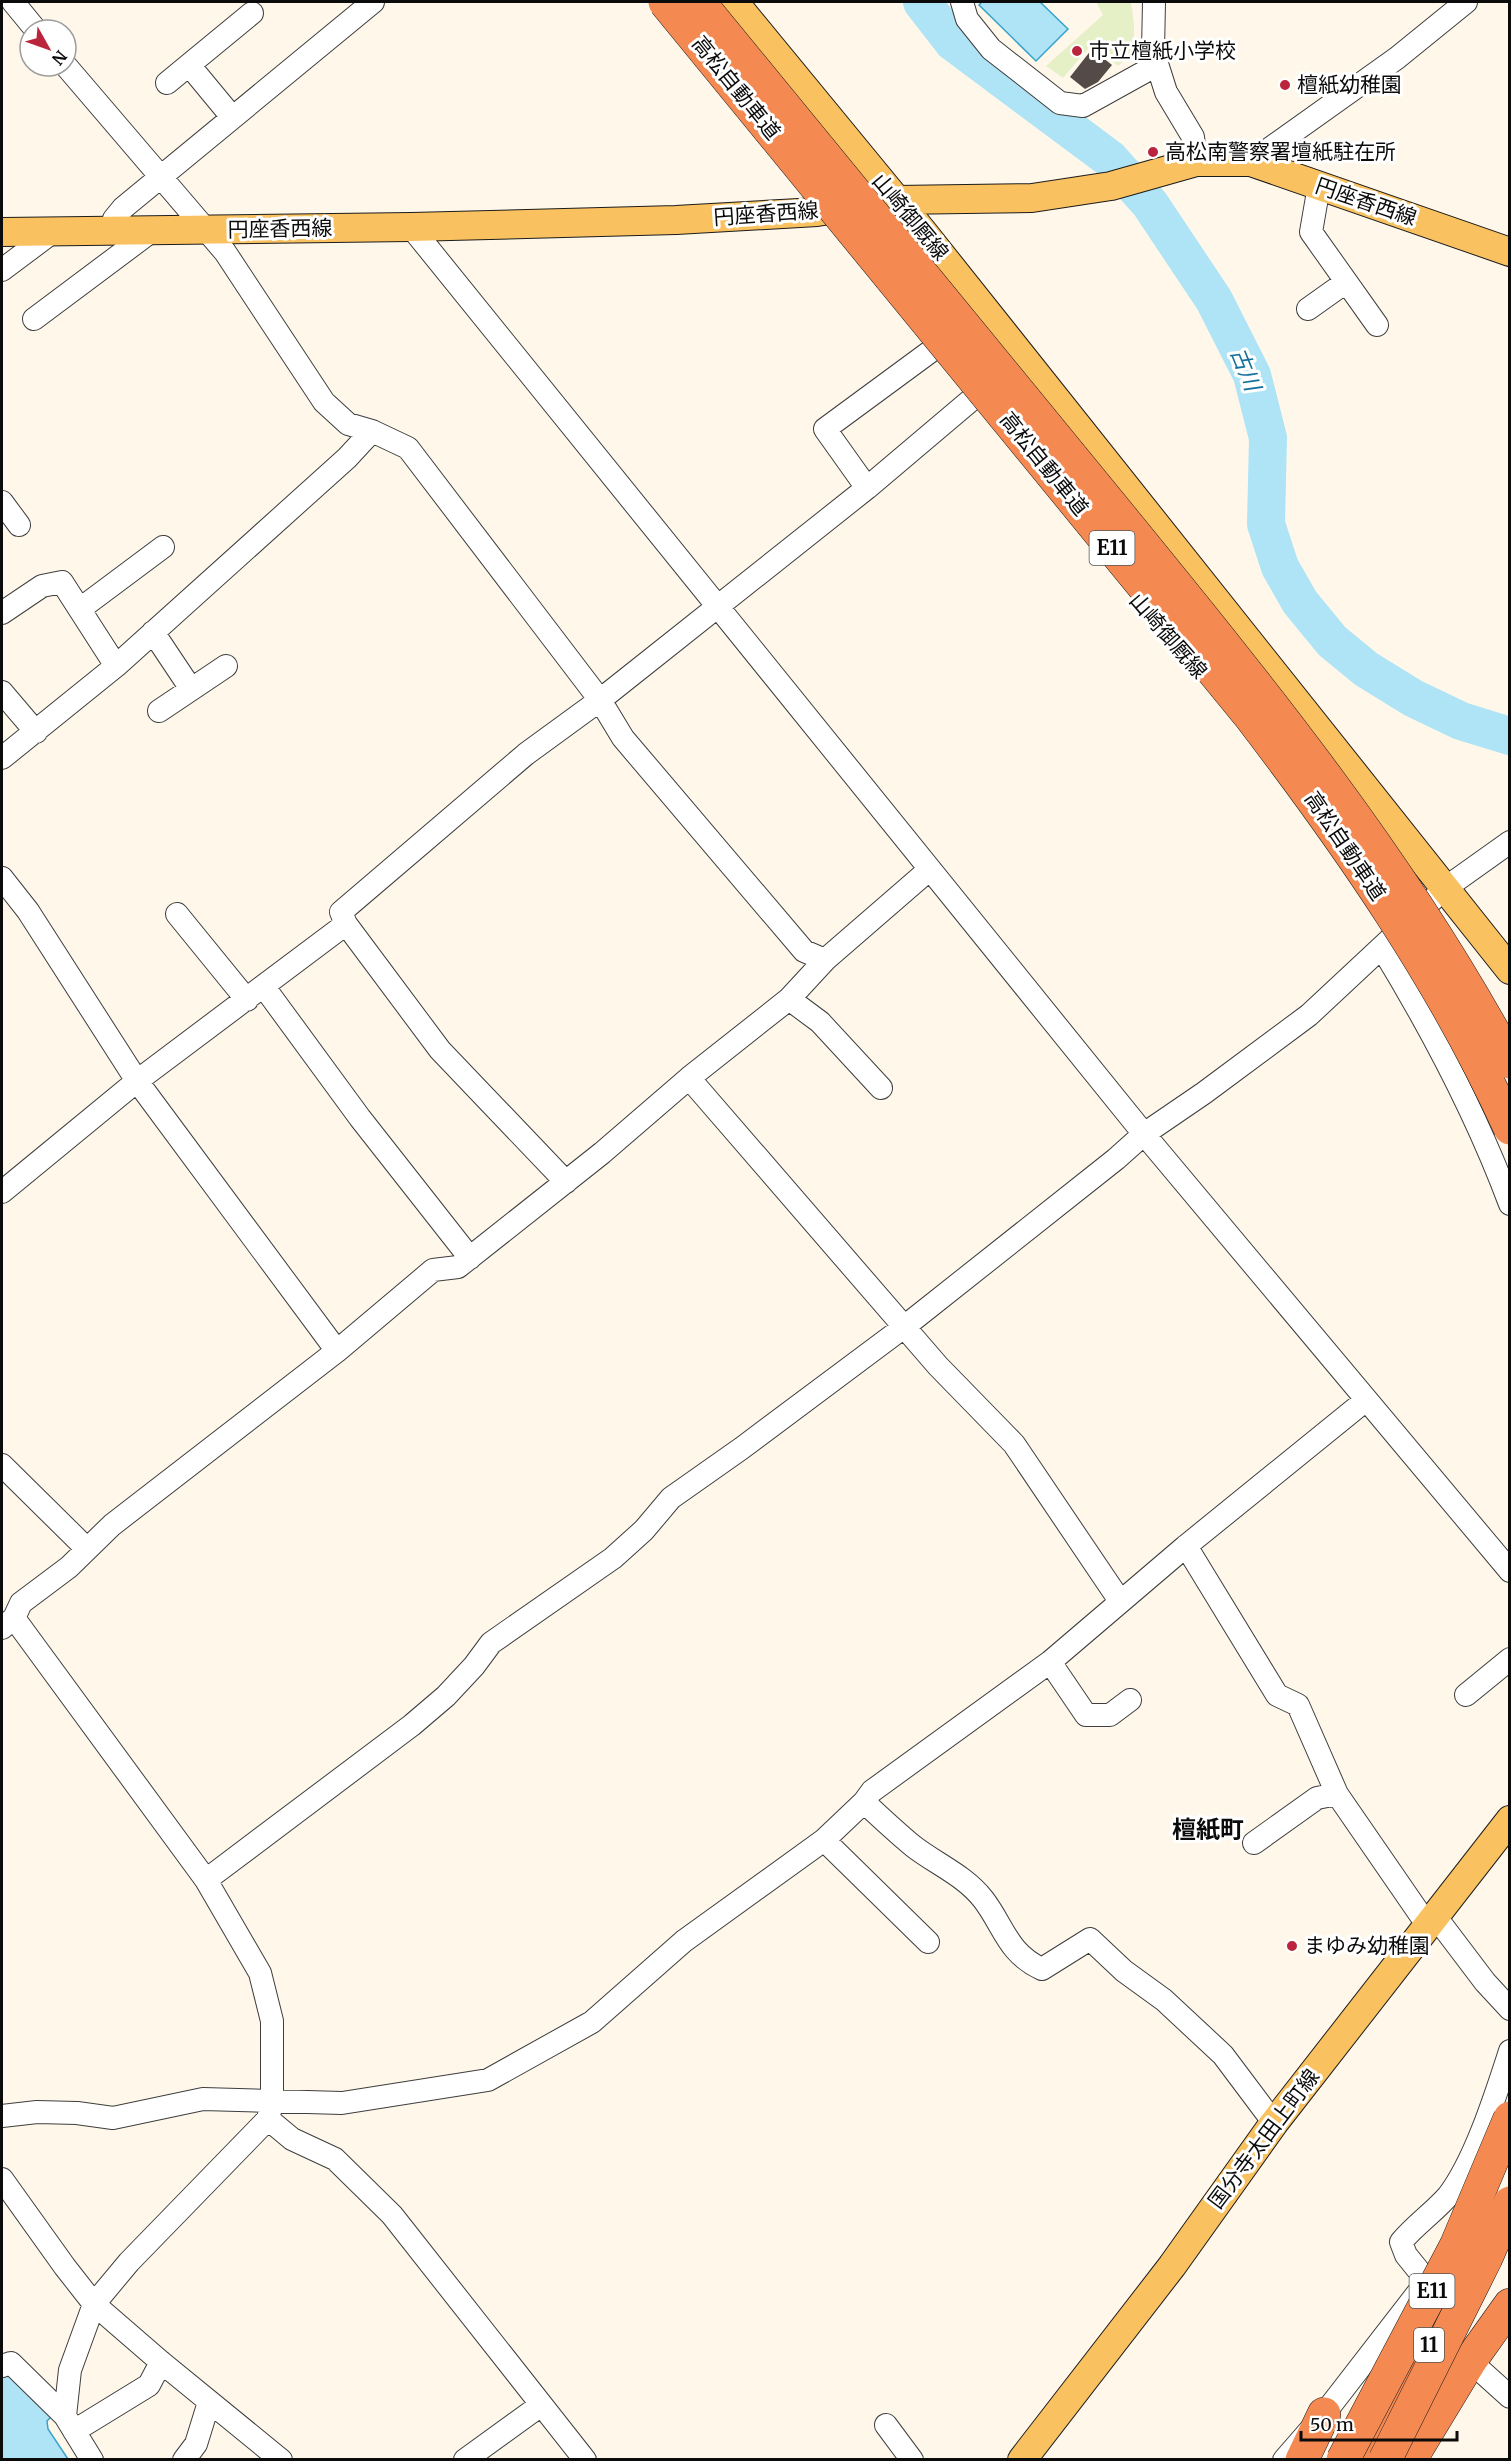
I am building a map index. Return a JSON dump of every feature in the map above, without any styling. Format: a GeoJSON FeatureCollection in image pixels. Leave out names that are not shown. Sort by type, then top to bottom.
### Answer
{"type":"FeatureCollection","features":[{"type":"Feature","properties":{"kind":"highway","name":"高松自動車道"},"geometry":{"type":"LineString","coordinates":[[665,2],[1249,715],[1308,792],[1369,879],[1444,997],[1509,1128]]}},
{"type":"Feature","properties":{"kind":"highway","name":"高松自動車道"},"geometry":{"type":"LineString","coordinates":[[699,2],[1146,547],[1323,771],[1391,864],[1473,994],[1509,1062]]}},
{"type":"Feature","properties":{"kind":"highway","name":"E11"},"geometry":{"type":"LineString","coordinates":[[1343,2460],[1456,2246],[1509,2118]]}},
{"type":"Feature","properties":{"kind":"highway","name":"E11"},"geometry":{"type":"LineString","coordinates":[[1385,2460],[1486,2258],[1509,2201]]}},
{"type":"Feature","properties":{"kind":"highway","name":"11"},"geometry":{"type":"LineString","coordinates":[[1357,2460],[1441,2326],[1509,2235]]}},
{"type":"Feature","properties":{"kind":"highway","name":"11"},"geometry":{"type":"LineString","coordinates":[[1410,2460],[1470,2361],[1509,2304]]}},
{"type":"Feature","properties":{"kind":"highway"},"geometry":{"type":"LineString","coordinates":[[1430,2460],[1470,2361]]}},
{"type":"Feature","properties":{"kind":"highway"},"geometry":{"type":"LineString","coordinates":[[1302,2460],[1324,2414]]}},
{"type":"Feature","properties":{"kind":"main road","name":"山崎御厩線"},"geometry":{"type":"LineString","coordinates":[[658,2],[817,212],[1110,570],[1414,917],[1509,1037]]}},
{"type":"Feature","properties":{"kind":"main road","name":"山崎御厩線"},"geometry":{"type":"LineString","coordinates":[[734,2],[931,241],[1509,970]]}},
{"type":"Feature","properties":{"kind":"main road","name":"円座香西線"},"geometry":{"type":"LineString","coordinates":[[2,232],[411,227],[676,220],[817,212],[896,200],[1032,198],[1111,186],[1196,162],[1251,162],[1509,252]]}},
{"type":"Feature","properties":{"kind":"main road","name":"国分寺太田上町線"},"geometry":{"type":"LineString","coordinates":[[1022,2460],[1172,2266],[1223,2191],[1274,2123],[1509,1820]]}},
{"type":"Feature","properties":{"kind":"street"},"geometry":{"type":"LineString","coordinates":[[13,2],[26,18]]}},
{"type":"Feature","properties":{"kind":"street"},"geometry":{"type":"LineString","coordinates":[[111,231],[117,213],[373,2]]}},
{"type":"Feature","properties":{"kind":"street"},"geometry":{"type":"LineString","coordinates":[[962,2],[967,19],[992,49],[1060,103],[1083,106],[1157,65]]}},
{"type":"Feature","properties":{"kind":"street"},"geometry":{"type":"LineString","coordinates":[[1154,2],[1153,51],[1166,92],[1193,137],[1196,162]]}},
{"type":"Feature","properties":{"kind":"street"},"geometry":{"type":"LineString","coordinates":[[1251,162],[1397,58],[1466,2]]}},
{"type":"Feature","properties":{"kind":"street"},"geometry":{"type":"LineString","coordinates":[[167,83],[252,13]]}},
{"type":"Feature","properties":{"kind":"street"},"geometry":{"type":"LineString","coordinates":[[189,65],[231,117]]}},
{"type":"Feature","properties":{"kind":"street"},"geometry":{"type":"LineString","coordinates":[[76,78],[225,252],[324,402],[348,424],[372,430],[408,448],[600,700],[623,738],[804,951],[825,960]]}},
{"type":"Feature","properties":{"kind":"street"},"geometry":{"type":"LineString","coordinates":[[1319,186],[1311,232],[1377,325]]}},
{"type":"Feature","properties":{"kind":"street"},"geometry":{"type":"LineString","coordinates":[[411,227],[1144,1134],[1509,1570]]}},
{"type":"Feature","properties":{"kind":"street"},"geometry":{"type":"LineString","coordinates":[[34,320],[153,230]]}},
{"type":"Feature","properties":{"kind":"street"},"geometry":{"type":"LineString","coordinates":[[2,270],[54,231]]}},
{"type":"Feature","properties":{"kind":"street"},"geometry":{"type":"LineString","coordinates":[[1308,309],[1346,282]]}},
{"type":"Feature","properties":{"kind":"street"},"geometry":{"type":"LineString","coordinates":[[867,488],[825,429],[931,351]]}},
{"type":"Feature","properties":{"kind":"street"},"geometry":{"type":"LineString","coordinates":[[566,1182],[440,1050],[346,924],[341,912],[526,754],[600,700],[867,488],[971,400]]}},
{"type":"Feature","properties":{"kind":"street"},"geometry":{"type":"LineString","coordinates":[[2,758],[116,666],[347,458],[372,430]]}},
{"type":"Feature","properties":{"kind":"street"},"geometry":{"type":"LineString","coordinates":[[2,502],[19,525]]}},
{"type":"Feature","properties":{"kind":"street"},"geometry":{"type":"LineString","coordinates":[[80,609],[163,547]]}},
{"type":"Feature","properties":{"kind":"street"},"geometry":{"type":"LineString","coordinates":[[2,613],[42,586],[63,582],[116,666]]}},
{"type":"Feature","properties":{"kind":"street"},"geometry":{"type":"LineString","coordinates":[[153,632],[192,689]]}},
{"type":"Feature","properties":{"kind":"street"},"geometry":{"type":"LineString","coordinates":[[159,711],[226,666]]}},
{"type":"Feature","properties":{"kind":"street"},"geometry":{"type":"LineString","coordinates":[[2,692],[36,732]]}},
{"type":"Feature","properties":{"kind":"street"},"geometry":{"type":"LineString","coordinates":[[206,1880],[421,1718],[446,1696],[474,1666],[491,1643],[613,1558],[644,1530],[671,1498],[904,1328],[1116,1160],[1144,1134],[1301,1022],[1444,890],[1509,842]]}},
{"type":"Feature","properties":{"kind":"street"},"geometry":{"type":"LineString","coordinates":[[585,2460],[392,2215],[335,2159],[292,2139],[270,2111],[272,2021],[260,1973],[206,1880],[8,1623],[21,1603],[69,1567],[112,1525],[337,1351],[433,1270],[458,1267],[566,1182],[689,1078],[789,999],[825,960],[930,869]]}},
{"type":"Feature","properties":{"kind":"street"},"geometry":{"type":"LineString","coordinates":[[2,879],[28,911],[137,1081],[337,1351]]}},
{"type":"Feature","properties":{"kind":"street"},"geometry":{"type":"LineString","coordinates":[[177,914],[255,994],[360,1118],[470,1258]]}},
{"type":"Feature","properties":{"kind":"street"},"geometry":{"type":"LineString","coordinates":[[2,1192],[137,1081],[346,924]]}},
{"type":"Feature","properties":{"kind":"street"},"geometry":{"type":"LineString","coordinates":[[1382,948],[1422,1014],[1470,1107],[1509,1204]]}},
{"type":"Feature","properties":{"kind":"street"},"geometry":{"type":"LineString","coordinates":[[789,999],[820,1022],[881,1088]]}},
{"type":"Feature","properties":{"kind":"street"},"geometry":{"type":"LineString","coordinates":[[689,1078],[904,1328],[1014,1444],[1120,1601]]}},
{"type":"Feature","properties":{"kind":"street"},"geometry":{"type":"LineString","coordinates":[[2,2116],[37,2112],[77,2113],[113,2118],[203,2099],[270,2111],[342,2103],[488,2080],[591,2022],[684,1941],[824,1840],[864,1802],[872,1791],[1050,1662],[1186,1546],[1366,1400]]}},
{"type":"Feature","properties":{"kind":"street"},"geometry":{"type":"LineString","coordinates":[[2,1465],[87,1550]]}},
{"type":"Feature","properties":{"kind":"street"},"geometry":{"type":"LineString","coordinates":[[1186,1546],[1277,1695],[1298,1706],[1337,1794],[1431,1921],[1509,2008]]}},
{"type":"Feature","properties":{"kind":"street"},"geometry":{"type":"LineString","coordinates":[[1466,1695],[1509,1659]]}},
{"type":"Feature","properties":{"kind":"street"},"geometry":{"type":"LineString","coordinates":[[1050,1662],[1086,1715],[1110,1715],[1130,1700]]}},
{"type":"Feature","properties":{"kind":"street"},"geometry":{"type":"LineString","coordinates":[[1254,1843],[1317,1798],[1337,1794]]}},
{"type":"Feature","properties":{"kind":"street"},"geometry":{"type":"LineString","coordinates":[[864,1802],[913,1846],[957,1875],[983,1899],[1003,1933],[1026,1961],[1042,1969],[1090,1939],[1124,1971],[1164,2000],[1223,2055],[1274,2123]]}},
{"type":"Feature","properties":{"kind":"street"},"geometry":{"type":"LineString","coordinates":[[824,1840],[928,1942]]}},
{"type":"Feature","properties":{"kind":"street"},"geometry":{"type":"LineString","coordinates":[[1427,2281],[1406,2255],[1401,2242],[1414,2226],[1446,2197],[1464,2172],[1509,2051]]}},
{"type":"Feature","properties":{"kind":"street"},"geometry":{"type":"LineString","coordinates":[[69,2423],[70,2370],[94,2304],[136,2254],[270,2111]]}},
{"type":"Feature","properties":{"kind":"street"},"geometry":{"type":"LineString","coordinates":[[2,2180],[94,2304],[270,2456]]}},
{"type":"Feature","properties":{"kind":"street"},"geometry":{"type":"LineString","coordinates":[[1284,2460],[1324,2414],[1427,2281],[1509,2201]]}},
{"type":"Feature","properties":{"kind":"street"},"geometry":{"type":"LineString","coordinates":[[1470,2361],[1509,2397]]}},
{"type":"Feature","properties":{"kind":"street"},"geometry":{"type":"LineString","coordinates":[[69,2423],[149,2385],[161,2362]]}},
{"type":"Feature","properties":{"kind":"street"},"geometry":{"type":"LineString","coordinates":[[2,2366],[11,2363],[69,2423],[92,2460]]}},
{"type":"Feature","properties":{"kind":"street"},"geometry":{"type":"LineString","coordinates":[[184,2460],[196,2444],[209,2402]]}},
{"type":"Feature","properties":{"kind":"street"},"geometry":{"type":"LineString","coordinates":[[465,2460],[541,2405]]}},
{"type":"Feature","properties":{"kind":"street"},"geometry":{"type":"LineString","coordinates":[[886,2425],[912,2460]]}},
{"type":"Feature","properties":{"kind":"green space"},"geometry":{"type":"Polygon","coordinates":[[[1096,2],[1131,2],[1134,37],[1130,53],[1118,66],[1093,43],[1063,78],[1046,66],[1103,15],[1096,2]]]}},
{"type":"Feature","properties":{"kind":"water"},"geometry":{"type":"Polygon","coordinates":[[[982,2],[1040,2],[1068,29],[1036,61],[979,5],[982,2]]]}},
{"type":"Feature","properties":{"kind":"water"},"geometry":{"type":"Polygon","coordinates":[[[7,2373],[53,2415],[47,2421],[48,2429],[68,2459],[2,2460],[2,2374],[7,2373]]]}},
{"type":"Feature","properties":{"kind":"building"},"geometry":{"type":"Polygon","coordinates":[[[1092,49],[1112,65],[1098,82],[1085,89],[1070,77],[1092,49]]]}},
{"type":"Feature","properties":{"kind":"waterway","name":"古川"},"geometry":{"type":"LineString","coordinates":[[922,2],[953,42],[1110,159],[1150,204],[1214,300],[1252,375],[1268,438],[1266,524],[1280,567],[1300,602],[1332,641],[1366,669],[1413,698],[1461,721],[1510,736]]}},
{"type":"Feature","properties":{"kind":"place","name":"市立檀紙小学校"},"geometry":{"type":"Point","coordinates":[1077,51]}},
{"type":"Feature","properties":{"kind":"place","name":"檀紙幼稚園"},"geometry":{"type":"Point","coordinates":[1285,85]}},
{"type":"Feature","properties":{"kind":"place","name":"高松南警察署壇紙駐在所"},"geometry":{"type":"Point","coordinates":[1153,152]}},
{"type":"Feature","properties":{"kind":"place","name":"まゆみ幼稚園"},"geometry":{"type":"Point","coordinates":[1292,1946]}},
{"type":"Feature","properties":{"kind":"district","name":"檀紙町"},"geometry":{"type":"Point","coordinates":[1208,1830]}}]}
